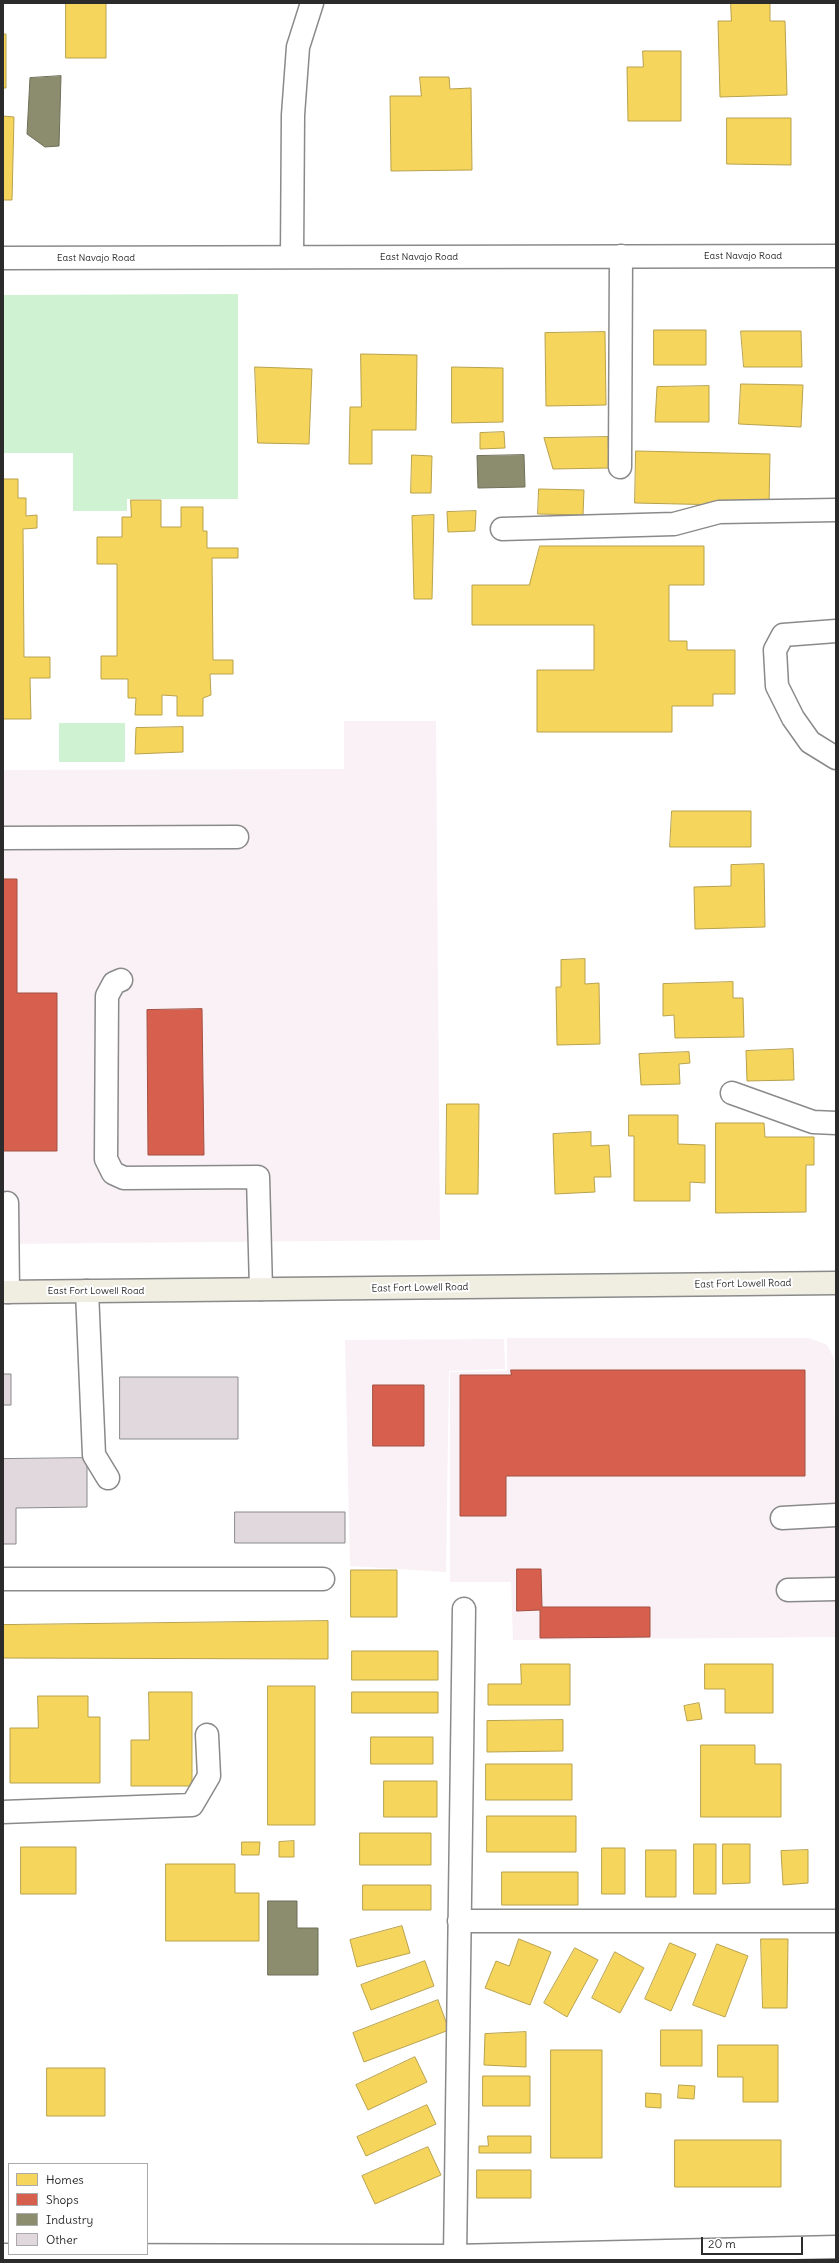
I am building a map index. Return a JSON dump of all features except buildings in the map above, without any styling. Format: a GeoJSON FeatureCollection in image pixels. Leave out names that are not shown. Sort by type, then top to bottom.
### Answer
{"type":"FeatureCollection","features":[{"type":"Feature","properties":{"kind":"main road","name":"East Fort Lowell Road"},"geometry":{"type":"LineString","coordinates":[[6,1292],[836,1283]]}},
{"type":"Feature","properties":{"kind":"street"},"geometry":{"type":"LineString","coordinates":[[292,257],[294,115],[298,47],[312,3]]}},
{"type":"Feature","properties":{"kind":"street"},"geometry":{"type":"LineString","coordinates":[[620,467],[621,256]]}},
{"type":"Feature","properties":{"kind":"street","name":"East Navajo Road"},"geometry":{"type":"LineString","coordinates":[[3,258],[836,256]]}},
{"type":"Feature","properties":{"kind":"street"},"geometry":{"type":"LineString","coordinates":[[502,530],[674,524],[719,512],[836,510]]}},
{"type":"Feature","properties":{"kind":"street"},"geometry":{"type":"LineString","coordinates":[[836,631],[783,634],[775,650],[777,686],[793,718],[810,742],[836,758]]}},
{"type":"Feature","properties":{"kind":"street"},"geometry":{"type":"LineString","coordinates":[[3,838],[236,837]]}},
{"type":"Feature","properties":{"kind":"street"},"geometry":{"type":"LineString","coordinates":[[121,980],[114,983],[107,996],[106,1159],[113,1173],[124,1178],[258,1177],[261,1289]]}},
{"type":"Feature","properties":{"kind":"street"},"geometry":{"type":"LineString","coordinates":[[732,1093],[813,1122],[836,1123]]}},
{"type":"Feature","properties":{"kind":"street"},"geometry":{"type":"LineString","coordinates":[[6,1292],[7,1203]]}},
{"type":"Feature","properties":{"kind":"street"},"geometry":{"type":"LineString","coordinates":[[87,1291],[94,1455],[108,1478]]}},
{"type":"Feature","properties":{"kind":"street"},"geometry":{"type":"LineString","coordinates":[[782,1518],[836,1515]]}},
{"type":"Feature","properties":{"kind":"street"},"geometry":{"type":"LineString","coordinates":[[3,1579],[323,1579]]}},
{"type":"Feature","properties":{"kind":"street"},"geometry":{"type":"LineString","coordinates":[[788,1590],[836,1589]]}},
{"type":"Feature","properties":{"kind":"street"},"geometry":{"type":"LineString","coordinates":[[455,2256],[464,1609]]}},
{"type":"Feature","properties":{"kind":"street"},"geometry":{"type":"LineString","coordinates":[[3,1812],[192,1805],[209,1776],[207,1736]]}},
{"type":"Feature","properties":{"kind":"street"},"geometry":{"type":"LineString","coordinates":[[459,1921],[836,1921]]}},
{"type":"Feature","properties":{"kind":"street"},"geometry":{"type":"LineString","coordinates":[[3,2255],[455,2256],[836,2247]]}},
{"type":"Feature","properties":{"kind":"shaded area"},"geometry":{"type":"Polygon","coordinates":[[[344,721],[436,721],[440,1240],[3,1244],[3,770],[344,769],[344,721]]]}},
{"type":"Feature","properties":{"kind":"shaded area"},"geometry":{"type":"Polygon","coordinates":[[[507,1338],[809,1338],[827,1345],[834,1358],[836,1637],[513,1640],[511,1582],[450,1582],[450,1372],[507,1371],[507,1338]]]}},
{"type":"Feature","properties":{"kind":"shaded area"},"geometry":{"type":"Polygon","coordinates":[[[504,1339],[505,1369],[449,1371],[446,1572],[350,1566],[345,1340],[504,1339]]]}},
{"type":"Feature","properties":{"kind":"green space"},"geometry":{"type":"Polygon","coordinates":[[[238,294],[238,499],[127,499],[127,511],[73,511],[73,453],[3,453],[3,295],[238,294]]]}},
{"type":"Feature","properties":{"kind":"green space"},"geometry":{"type":"Polygon","coordinates":[[[59,723],[125,723],[125,762],[59,762],[59,723]]]}}]}
